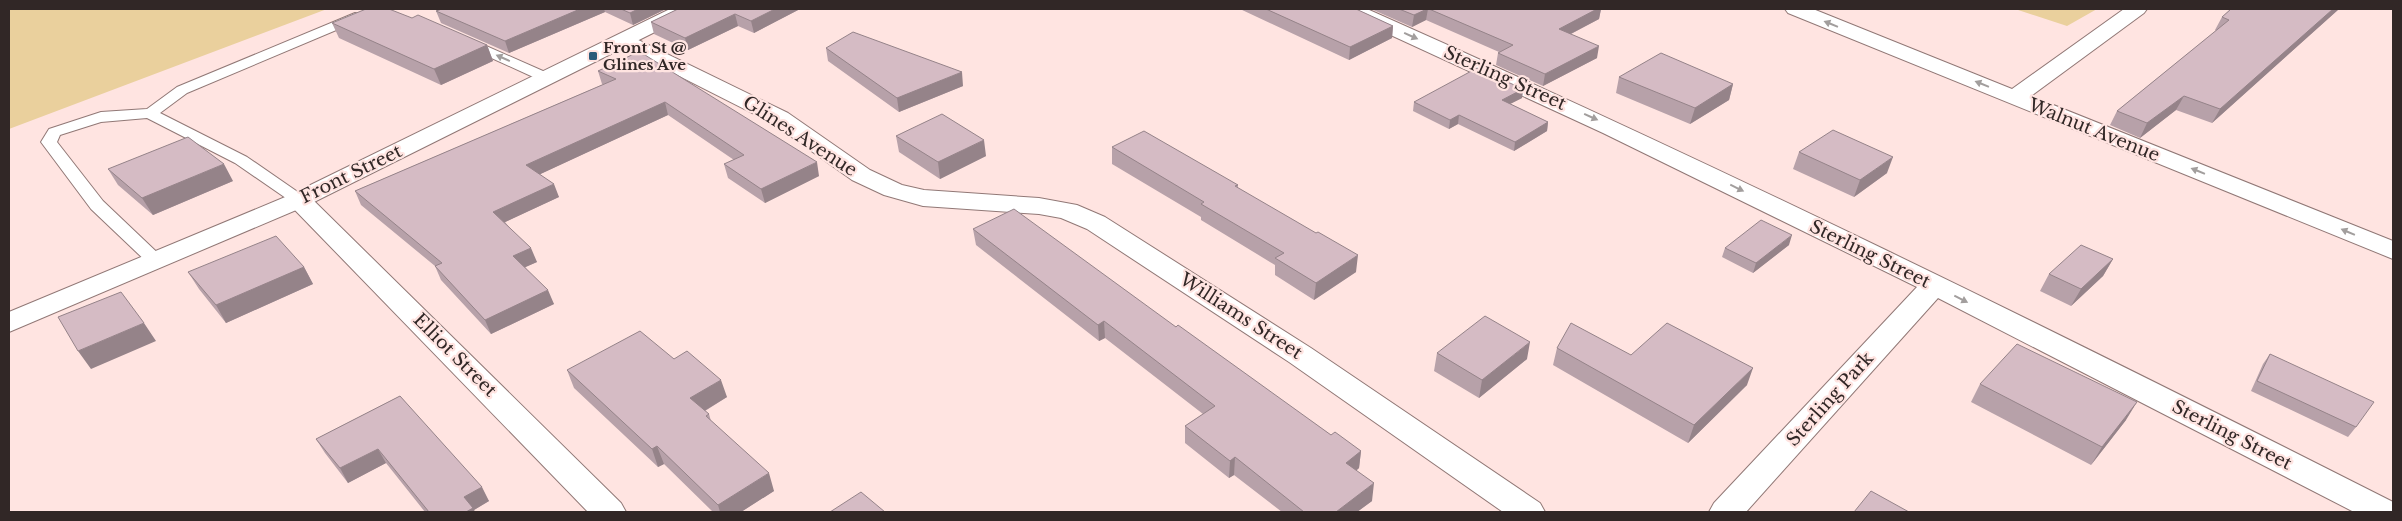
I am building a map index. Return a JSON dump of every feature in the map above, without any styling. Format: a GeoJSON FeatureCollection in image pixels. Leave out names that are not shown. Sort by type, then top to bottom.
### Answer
{"type":"FeatureCollection","features":[{"type":"Feature","properties":{"kind":"street","name":"Front Street"},"geometry":{"type":"LineString","coordinates":[[9,324],[299,200],[686,9]]}},
{"type":"Feature","properties":{"kind":"street","name":"Sterling Street"},"geometry":{"type":"LineString","coordinates":[[1350,9],[1598,120],[1934,285],[2384,512]]}},
{"type":"Feature","properties":{"kind":"street","name":"Walnut Avenue"},"geometry":{"type":"LineString","coordinates":[[1795,9],[2393,251]]}},
{"type":"Feature","properties":{"kind":"street"},"geometry":{"type":"LineString","coordinates":[[2014,98],[2137,9]]}},
{"type":"Feature","properties":{"kind":"street","name":"Glines Avenue"},"geometry":{"type":"LineString","coordinates":[[626,40],[780,118],[861,175],[893,190],[923,198]]}},
{"type":"Feature","properties":{"kind":"street","name":"Williams Street"},"geometry":{"type":"LineString","coordinates":[[923,198],[1040,206],[1068,212],[1096,223],[1300,355],[1528,512]]}},
{"type":"Feature","properties":{"kind":"street","name":"Elliot Street"},"geometry":{"type":"LineString","coordinates":[[299,200],[609,512]]}},
{"type":"Feature","properties":{"kind":"street","name":"Sterling Park"},"geometry":{"type":"LineString","coordinates":[[1726,512],[1934,285]]}},
{"type":"Feature","properties":{"kind":"lane"},"geometry":{"type":"LineString","coordinates":[[150,114],[182,90],[368,12]]}},
{"type":"Feature","properties":{"kind":"lane"},"geometry":{"type":"LineString","coordinates":[[460,38],[548,78]]}},
{"type":"Feature","properties":{"kind":"lane"},"geometry":{"type":"LineString","coordinates":[[157,262],[97,204],[48,142],[54,132],[86,119],[122,113],[150,114],[241,160],[299,200]]}},
{"type":"Feature","properties":{"kind":"shaded area"},"geometry":{"type":"Polygon","coordinates":[[[9,9],[327,9],[9,129],[9,9]]]}},
{"type":"Feature","properties":{"kind":"shaded area"},"geometry":{"type":"Polygon","coordinates":[[[2015,9],[2097,9],[2067,26],[2015,9]]]}},
{"type":"Feature","properties":{"kind":"building"},"geometry":{"type":"Polygon","coordinates":[[[366,9],[389,9],[412,18],[418,15],[487,45],[434,69],[332,23],[366,9]]]}},
{"type":"Feature","properties":{"kind":"building"},"geometry":{"type":"Polygon","coordinates":[[[442,9],[580,9],[505,41],[436,11],[442,9]]]}},
{"type":"Feature","properties":{"kind":"building"},"geometry":{"type":"Polygon","coordinates":[[[621,9],[638,9],[630,13],[621,9]]]}},
{"type":"Feature","properties":{"kind":"building"},"geometry":{"type":"Polygon","coordinates":[[[678,9],[775,9],[751,21],[735,14],[685,38],[651,22],[678,9]]]}},
{"type":"Feature","properties":{"kind":"building"},"geometry":{"type":"Polygon","coordinates":[[[1266,9],[1356,9],[1393,26],[1350,47],[1266,9]]]}},
{"type":"Feature","properties":{"kind":"building"},"geometry":{"type":"Polygon","coordinates":[[[1399,9],[1427,9],[1414,15],[1399,9]]]}},
{"type":"Feature","properties":{"kind":"building"},"geometry":{"type":"Polygon","coordinates":[[[1429,9],[1597,9],[1559,29],[1599,46],[1545,74],[1498,53],[1513,45],[1429,9]]]}},
{"type":"Feature","properties":{"kind":"building"},"geometry":{"type":"Polygon","coordinates":[[[2231,9],[2333,9],[2220,109],[2184,96],[2147,123],[2117,111],[2229,20],[2222,17],[2231,9]]]}},
{"type":"Feature","properties":{"kind":"building"},"geometry":{"type":"Polygon","coordinates":[[[853,32],[962,72],[897,98],[826,48],[853,32]]]}},
{"type":"Feature","properties":{"kind":"building"},"geometry":{"type":"Polygon","coordinates":[[[636,53],[645,55],[817,162],[761,189],[724,164],[744,155],[665,102],[526,165],[554,184],[493,212],[531,248],[513,256],[548,290],[485,320],[435,266],[442,263],[355,191],[616,79],[598,71],[636,53]]]}},
{"type":"Feature","properties":{"kind":"building"},"geometry":{"type":"Polygon","coordinates":[[[1661,53],[1733,84],[1695,108],[1619,77],[1661,53]]]}},
{"type":"Feature","properties":{"kind":"building"},"geometry":{"type":"Polygon","coordinates":[[[1477,68],[1523,89],[1502,100],[1548,122],[1515,142],[1459,115],[1450,120],[1414,102],[1477,68]]]}},
{"type":"Feature","properties":{"kind":"building"},"geometry":{"type":"Polygon","coordinates":[[[942,114],[984,140],[938,162],[896,136],[942,114]]]}},
{"type":"Feature","properties":{"kind":"building"},"geometry":{"type":"Polygon","coordinates":[[[1833,130],[1893,157],[1860,180],[1799,152],[1833,130]]]}},
{"type":"Feature","properties":{"kind":"building"},"geometry":{"type":"Polygon","coordinates":[[[1144,131],[1238,185],[1235,186],[1316,233],[1318,232],[1358,255],[1316,283],[1275,258],[1284,253],[1201,204],[1204,202],[1112,147],[1144,131]]]}},
{"type":"Feature","properties":{"kind":"building"},"geometry":{"type":"Polygon","coordinates":[[[188,137],[224,164],[142,198],[108,169],[188,137]]]}},
{"type":"Feature","properties":{"kind":"building"},"geometry":{"type":"Polygon","coordinates":[[[1014,209],[1176,327],[1178,325],[1331,435],[1335,432],[1361,451],[1346,463],[1374,483],[1336,512],[1304,512],[1235,457],[1230,461],[1185,426],[1215,406],[1104,321],[1098,325],[973,229],[1014,209]]]}},
{"type":"Feature","properties":{"kind":"building"},"geometry":{"type":"Polygon","coordinates":[[[1761,220],[1792,235],[1756,263],[1725,248],[1761,220]]]}},
{"type":"Feature","properties":{"kind":"building"},"geometry":{"type":"Polygon","coordinates":[[[276,236],[304,267],[216,305],[188,272],[276,236]]]}},
{"type":"Feature","properties":{"kind":"building"},"geometry":{"type":"Polygon","coordinates":[[[2081,245],[2113,259],[2081,289],[2049,274],[2081,245]]]}},
{"type":"Feature","properties":{"kind":"building"},"geometry":{"type":"Polygon","coordinates":[[[121,292],[144,323],[78,351],[58,317],[121,292]]]}},
{"type":"Feature","properties":{"kind":"building"},"geometry":{"type":"Polygon","coordinates":[[[1485,316],[1530,342],[1482,380],[1437,353],[1485,316]]]}},
{"type":"Feature","properties":{"kind":"building"},"geometry":{"type":"Polygon","coordinates":[[[1571,323],[1631,355],[1667,323],[1753,368],[1694,425],[1557,348],[1571,323]]]}},
{"type":"Feature","properties":{"kind":"building"},"geometry":{"type":"Polygon","coordinates":[[[640,331],[674,359],[687,351],[721,380],[690,398],[709,414],[706,416],[769,473],[718,505],[657,446],[652,449],[567,370],[640,331]]]}},
{"type":"Feature","properties":{"kind":"building"},"geometry":{"type":"Polygon","coordinates":[[[2017,344],[2137,402],[2102,447],[1980,384],[2017,344]]]}},
{"type":"Feature","properties":{"kind":"building"},"geometry":{"type":"Polygon","coordinates":[[[2270,354],[2374,402],[2356,427],[2257,381],[2270,354]]]}},
{"type":"Feature","properties":{"kind":"building"},"geometry":{"type":"Polygon","coordinates":[[[400,396],[482,487],[464,497],[473,508],[466,512],[429,512],[378,449],[340,468],[316,439],[400,396]]]}},
{"type":"Feature","properties":{"kind":"building"},"geometry":{"type":"Polygon","coordinates":[[[1871,491],[1909,512],[1854,512],[1871,491]]]}},
{"type":"Feature","properties":{"kind":"building"},"geometry":{"type":"Polygon","coordinates":[[[861,492],[885,512],[830,512],[861,492]]]}},
{"type":"Feature","properties":{"kind":"place","name":"Front St @ Glines Ave"},"geometry":{"type":"Point","coordinates":[593,56]}}]}
